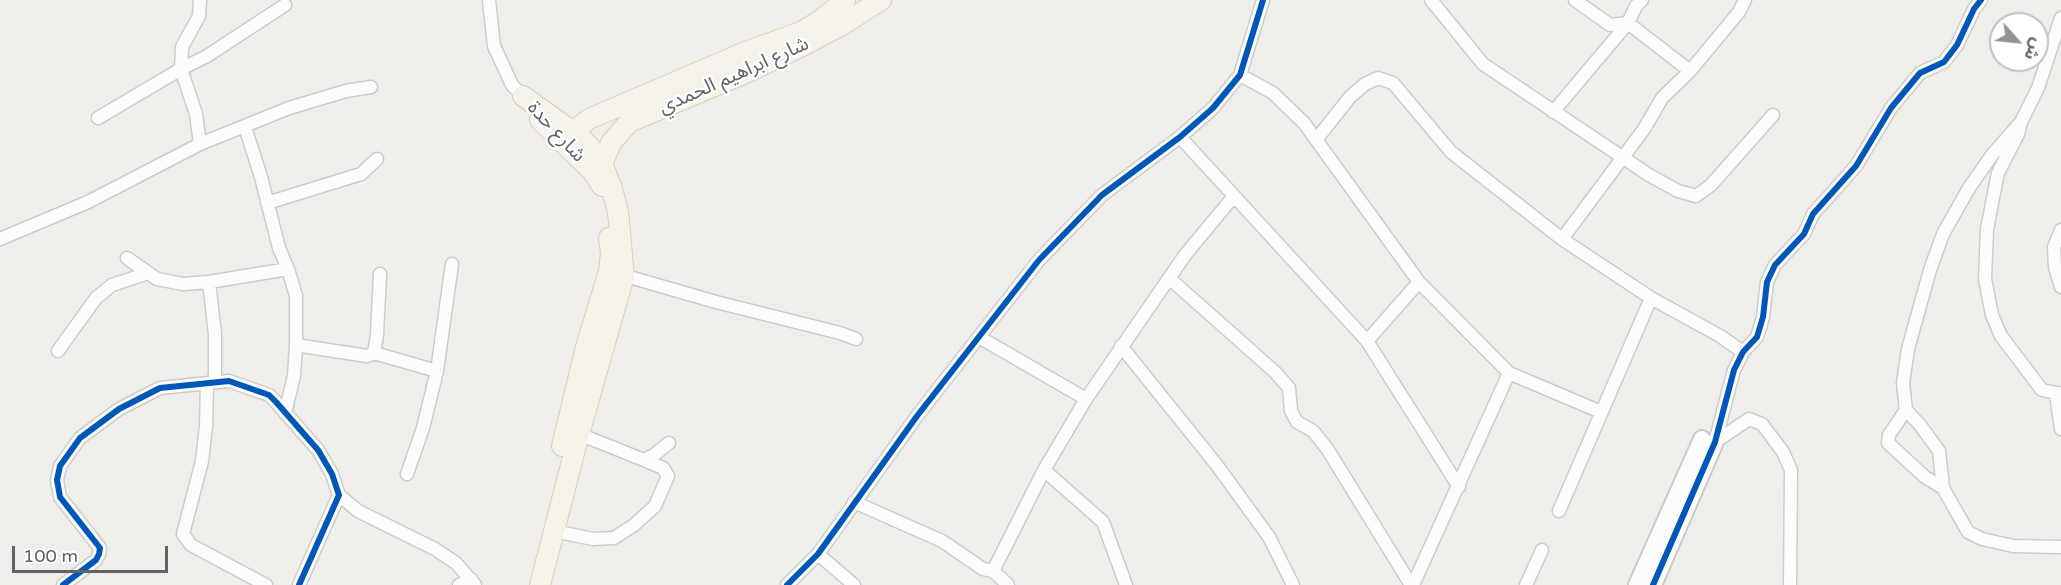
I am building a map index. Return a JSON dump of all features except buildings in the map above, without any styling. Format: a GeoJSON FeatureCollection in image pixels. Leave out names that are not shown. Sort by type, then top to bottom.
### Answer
{"type":"FeatureCollection","features":[{"type":"Feature","properties":{"kind":"main road","name":"شارع ابراهيم الحمدي"},"geometry":{"type":"LineString","coordinates":[[602,164],[611,143],[629,122],[801,32],[821,20],[845,0]]}},
{"type":"Feature","properties":{"kind":"main road","name":"شارع ابراهيم الحمدي"},"geometry":{"type":"LineString","coordinates":[[567,136],[589,118],[746,62],[804,45],[871,3]]}},
{"type":"Feature","properties":{"kind":"main road","name":"شارع حدة"},"geometry":{"type":"LineString","coordinates":[[523,96],[567,136],[603,190],[611,253],[616,273],[586,347],[548,529],[540,585]]}},
{"type":"Feature","properties":{"kind":"main road","name":"شارع حدة"},"geometry":{"type":"LineString","coordinates":[[523,96],[534,113],[567,136],[590,147],[602,164],[618,212],[616,273],[579,434],[527,585]]}},
{"type":"Feature","properties":{"kind":"main road"},"geometry":{"type":"LineString","coordinates":[[543,112],[564,118],[589,118]]}},
{"type":"Feature","properties":{"kind":"street"},"geometry":{"type":"LineString","coordinates":[[200,0],[199,16],[182,47],[181,69],[196,114],[200,144]]}},
{"type":"Feature","properties":{"kind":"street"},"geometry":{"type":"LineString","coordinates":[[489,0],[494,46],[512,85],[523,96]]}},
{"type":"Feature","properties":{"kind":"street"},"geometry":{"type":"LineString","coordinates":[[787,585],[818,554],[917,416],[1039,260],[1102,195],[1180,137],[1213,108],[1240,75],[1263,0]]}},
{"type":"Feature","properties":{"kind":"street"},"geometry":{"type":"LineString","coordinates":[[1431,0],[1483,64],[1649,175],[1678,191],[1696,196],[1711,185],[1773,115]]}},
{"type":"Feature","properties":{"kind":"street"},"geometry":{"type":"LineString","coordinates":[[1575,0],[1610,25],[1628,23],[1690,71]]}},
{"type":"Feature","properties":{"kind":"street"},"geometry":{"type":"LineString","coordinates":[[1553,112],[1628,23],[1636,6],[1642,0]]}},
{"type":"Feature","properties":{"kind":"street"},"geometry":{"type":"LineString","coordinates":[[1562,239],[1644,129],[1662,98],[1690,71],[1739,12],[1745,0]]}},
{"type":"Feature","properties":{"kind":"street"},"geometry":{"type":"LineString","coordinates":[[1637,585],[1726,404],[1734,370],[1743,352],[1757,337],[1763,317],[1767,282],[1775,265],[1804,234],[1813,214],[1856,166],[1877,135],[1891,108],[1920,73],[1944,62],[1957,45],[1974,9],[1981,0]]}},
{"type":"Feature","properties":{"kind":"street"},"geometry":{"type":"LineString","coordinates":[[98,118],[207,56],[285,5]]}},
{"type":"Feature","properties":{"kind":"street"},"geometry":{"type":"LineString","coordinates":[[2061,18],[2038,88],[2020,122],[1986,163],[1943,234],[1930,270],[1908,349],[1903,383],[1906,410],[1920,424],[1939,451],[1943,488],[1968,532],[1982,539],[2013,546],[2061,548]]}},
{"type":"Feature","properties":{"kind":"street"},"geometry":{"type":"LineString","coordinates":[[1240,75],[1273,93],[1304,123],[1419,282],[1509,373],[1601,412]]}},
{"type":"Feature","properties":{"kind":"street"},"geometry":{"type":"LineString","coordinates":[[1316,140],[1350,97],[1365,84],[1378,78],[1393,83],[1451,152],[1562,239],[1651,298],[1720,336],[1743,352]]}},
{"type":"Feature","properties":{"kind":"street"},"geometry":{"type":"LineString","coordinates":[[0,239],[88,202],[200,144],[312,101],[346,91],[371,87]]}},
{"type":"Feature","properties":{"kind":"street"},"geometry":{"type":"LineString","coordinates":[[2020,122],[2018,134],[1998,173],[1987,229],[1985,279],[1992,315],[2001,336],[2042,390],[2059,394],[2061,429]]}},
{"type":"Feature","properties":{"kind":"street"},"geometry":{"type":"LineString","coordinates":[[245,127],[279,248],[296,296],[294,376],[285,413]]}},
{"type":"Feature","properties":{"kind":"street"},"geometry":{"type":"LineString","coordinates":[[1180,137],[1367,341],[1459,487]]}},
{"type":"Feature","properties":{"kind":"street"},"geometry":{"type":"LineString","coordinates":[[267,203],[361,174],[377,159]]}},
{"type":"Feature","properties":{"kind":"street"},"geometry":{"type":"LineString","coordinates":[[993,571],[1044,470],[1086,399],[1192,246],[1234,196]]}},
{"type":"Feature","properties":{"kind":"street"},"geometry":{"type":"LineString","coordinates":[[2061,230],[2054,247],[2055,267],[2061,286]]}},
{"type":"Feature","properties":{"kind":"street"},"geometry":{"type":"LineString","coordinates":[[127,258],[157,279],[183,284],[288,269]]}},
{"type":"Feature","properties":{"kind":"street"},"geometry":{"type":"LineString","coordinates":[[407,474],[423,428],[438,371],[452,264]]}},
{"type":"Feature","properties":{"kind":"street"},"geometry":{"type":"LineString","coordinates":[[58,351],[96,298],[112,285],[148,273]]}},
{"type":"Feature","properties":{"kind":"street"},"geometry":{"type":"LineString","coordinates":[[616,273],[856,339]]}},
{"type":"Feature","properties":{"kind":"street"},"geometry":{"type":"LineString","coordinates":[[374,353],[380,274]]}},
{"type":"Feature","properties":{"kind":"street"},"geometry":{"type":"LineString","coordinates":[[1169,278],[1275,372],[1289,388],[1291,411],[1297,422],[1313,431],[1328,450],[1412,585]]}},
{"type":"Feature","properties":{"kind":"street"},"geometry":{"type":"LineString","coordinates":[[209,282],[215,334],[211,382],[202,461],[183,534],[191,545],[266,585]]}},
{"type":"Feature","properties":{"kind":"street"},"geometry":{"type":"LineString","coordinates":[[1367,341],[1419,282]]}},
{"type":"Feature","properties":{"kind":"street"},"geometry":{"type":"LineString","coordinates":[[1559,511],[1651,298]]}},
{"type":"Feature","properties":{"kind":"street"},"geometry":{"type":"LineString","coordinates":[[979,337],[1086,399]]}},
{"type":"Feature","properties":{"kind":"street"},"geometry":{"type":"LineString","coordinates":[[296,345],[367,356],[374,353],[438,371]]}},
{"type":"Feature","properties":{"kind":"street"},"geometry":{"type":"LineString","coordinates":[[1121,346],[1216,464],[1269,537],[1293,585]]}},
{"type":"Feature","properties":{"kind":"street"},"geometry":{"type":"LineString","coordinates":[[1412,585],[1459,487],[1509,373]]}},
{"type":"Feature","properties":{"kind":"street"},"geometry":{"type":"LineString","coordinates":[[63,585],[96,560],[100,548],[60,497],[57,480],[60,466],[80,438],[119,409],[160,388],[229,381],[269,395],[318,450],[332,474],[339,495],[358,511],[435,549],[456,563],[473,582],[459,585]]}},
{"type":"Feature","properties":{"kind":"street"},"geometry":{"type":"LineString","coordinates":[[1906,410],[1889,435],[1888,443],[1925,477],[1943,488]]}},
{"type":"Feature","properties":{"kind":"street"},"geometry":{"type":"LineString","coordinates":[[1653,585],[1708,441],[1749,419],[1762,424],[1783,452],[1791,470],[1791,585]]}},
{"type":"Feature","properties":{"kind":"street"},"geometry":{"type":"LineString","coordinates":[[548,529],[593,538],[614,538],[634,525],[655,506],[668,476],[663,468],[579,434]]}},
{"type":"Feature","properties":{"kind":"street"},"geometry":{"type":"LineString","coordinates":[[644,460],[669,443]]}},
{"type":"Feature","properties":{"kind":"street"},"geometry":{"type":"LineString","coordinates":[[1044,470],[1104,522],[1126,585]]}},
{"type":"Feature","properties":{"kind":"street"},"geometry":{"type":"LineString","coordinates":[[299,585],[339,495]]}},
{"type":"Feature","properties":{"kind":"street"},"geometry":{"type":"LineString","coordinates":[[854,502],[942,541],[983,569],[993,571],[1008,585]]}},
{"type":"Feature","properties":{"kind":"street"},"geometry":{"type":"LineString","coordinates":[[1526,585],[1542,550]]}},
{"type":"Feature","properties":{"kind":"street"},"geometry":{"type":"LineString","coordinates":[[818,554],[854,585]]}},
{"type":"Feature","properties":{"kind":"cycle path"},"geometry":{"type":"LineString","coordinates":[[787,585],[818,554],[917,416],[1039,260],[1102,195],[1180,137],[1213,108],[1240,75],[1263,0]]}},
{"type":"Feature","properties":{"kind":"cycle path"},"geometry":{"type":"LineString","coordinates":[[1653,585],[1715,442],[1734,370],[1743,352],[1757,337],[1763,317],[1767,282],[1775,265],[1804,234],[1813,214],[1856,166],[1891,108],[1920,73],[1944,62],[1957,45],[1974,9],[1981,0]]}},
{"type":"Feature","properties":{"kind":"cycle path"},"geometry":{"type":"LineString","coordinates":[[63,585],[96,560],[100,548],[60,497],[57,480],[60,466],[80,438],[119,409],[160,388],[229,381],[269,395],[318,450],[332,474],[339,495],[299,585]]}}]}
